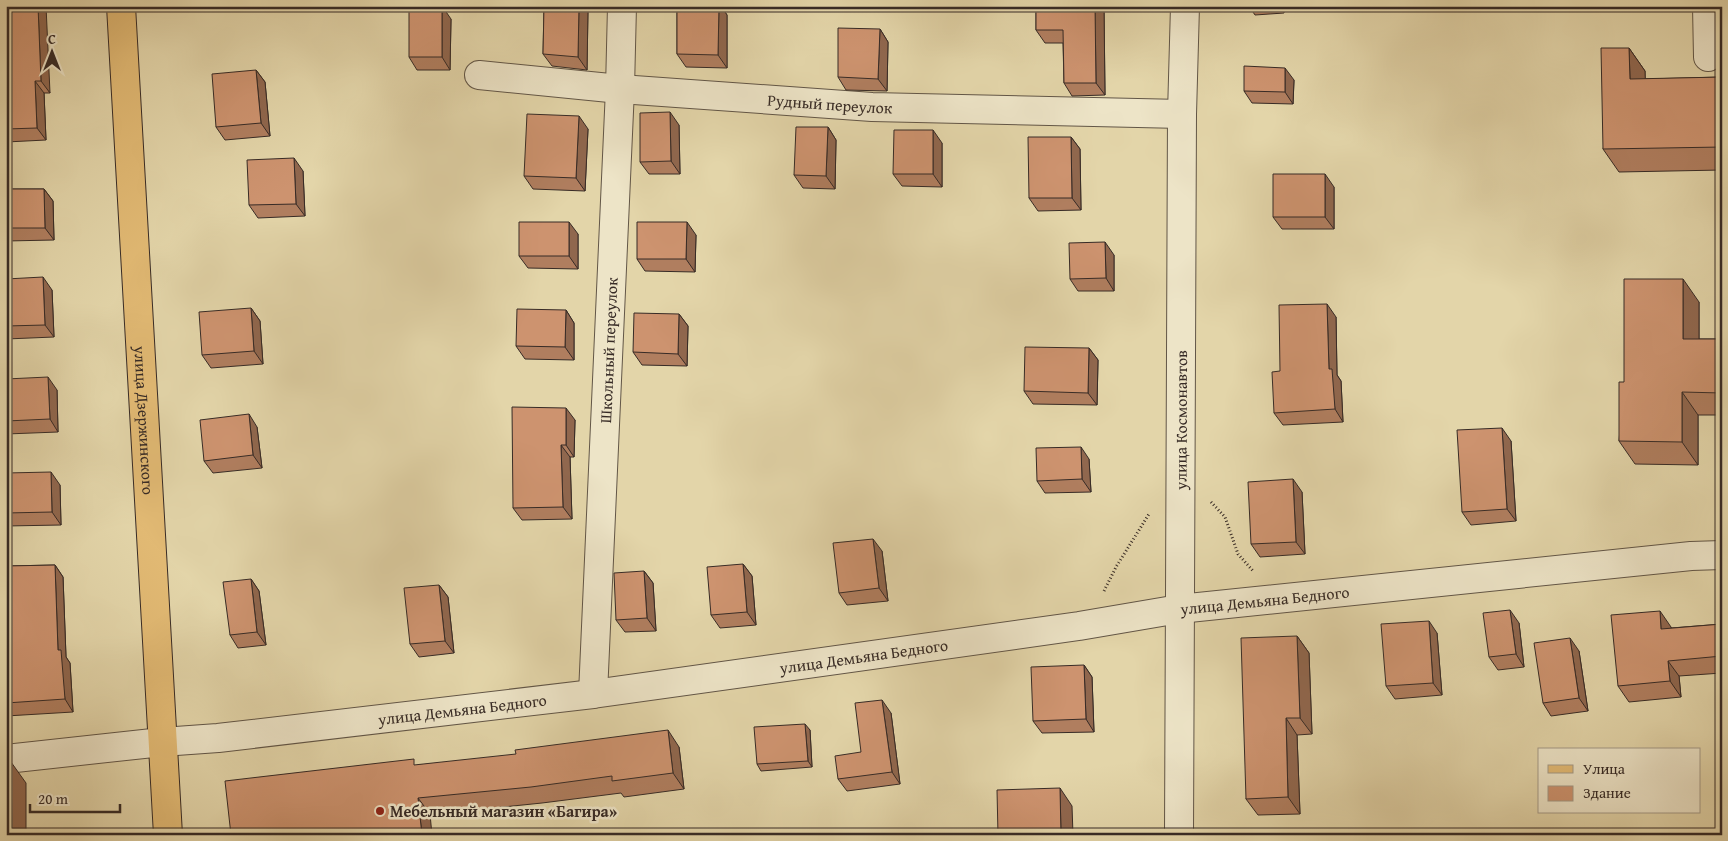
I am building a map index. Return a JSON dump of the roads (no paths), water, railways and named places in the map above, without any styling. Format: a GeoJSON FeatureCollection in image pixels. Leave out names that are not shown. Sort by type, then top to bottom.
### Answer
{"type":"FeatureCollection","features":[{"type":"Feature","properties":{"kind":"main road","name":"улица Дзержинского"},"geometry":{"type":"LineString","coordinates":[[121,6],[168,835]]}},
{"type":"Feature","properties":{"kind":"street","name":"Школьный переулок"},"geometry":{"type":"LineString","coordinates":[[594,694],[622,6]]}},
{"type":"Feature","properties":{"kind":"street","name":"улица Космонавтов"},"geometry":{"type":"LineString","coordinates":[[1179,835],[1182,114],[1185,6]]}},
{"type":"Feature","properties":{"kind":"street"},"geometry":{"type":"LineString","coordinates":[[1707,6],[1708,57]]}},
{"type":"Feature","properties":{"kind":"street","name":"Рудный переулок"},"geometry":{"type":"LineString","coordinates":[[479,75],[620,89],[872,107],[1182,114]]}},
{"type":"Feature","properties":{"kind":"street","name":"улица Демьяна Бедного"},"geometry":{"type":"LineString","coordinates":[[6,759],[162,742],[218,738],[594,694],[1080,626],[1179,610],[1722,554]]}},
{"type":"Feature","properties":{"kind":"place","name":"Мебельный магазин «Багира»"},"geometry":{"type":"Point","coordinates":[380,811]}}]}
